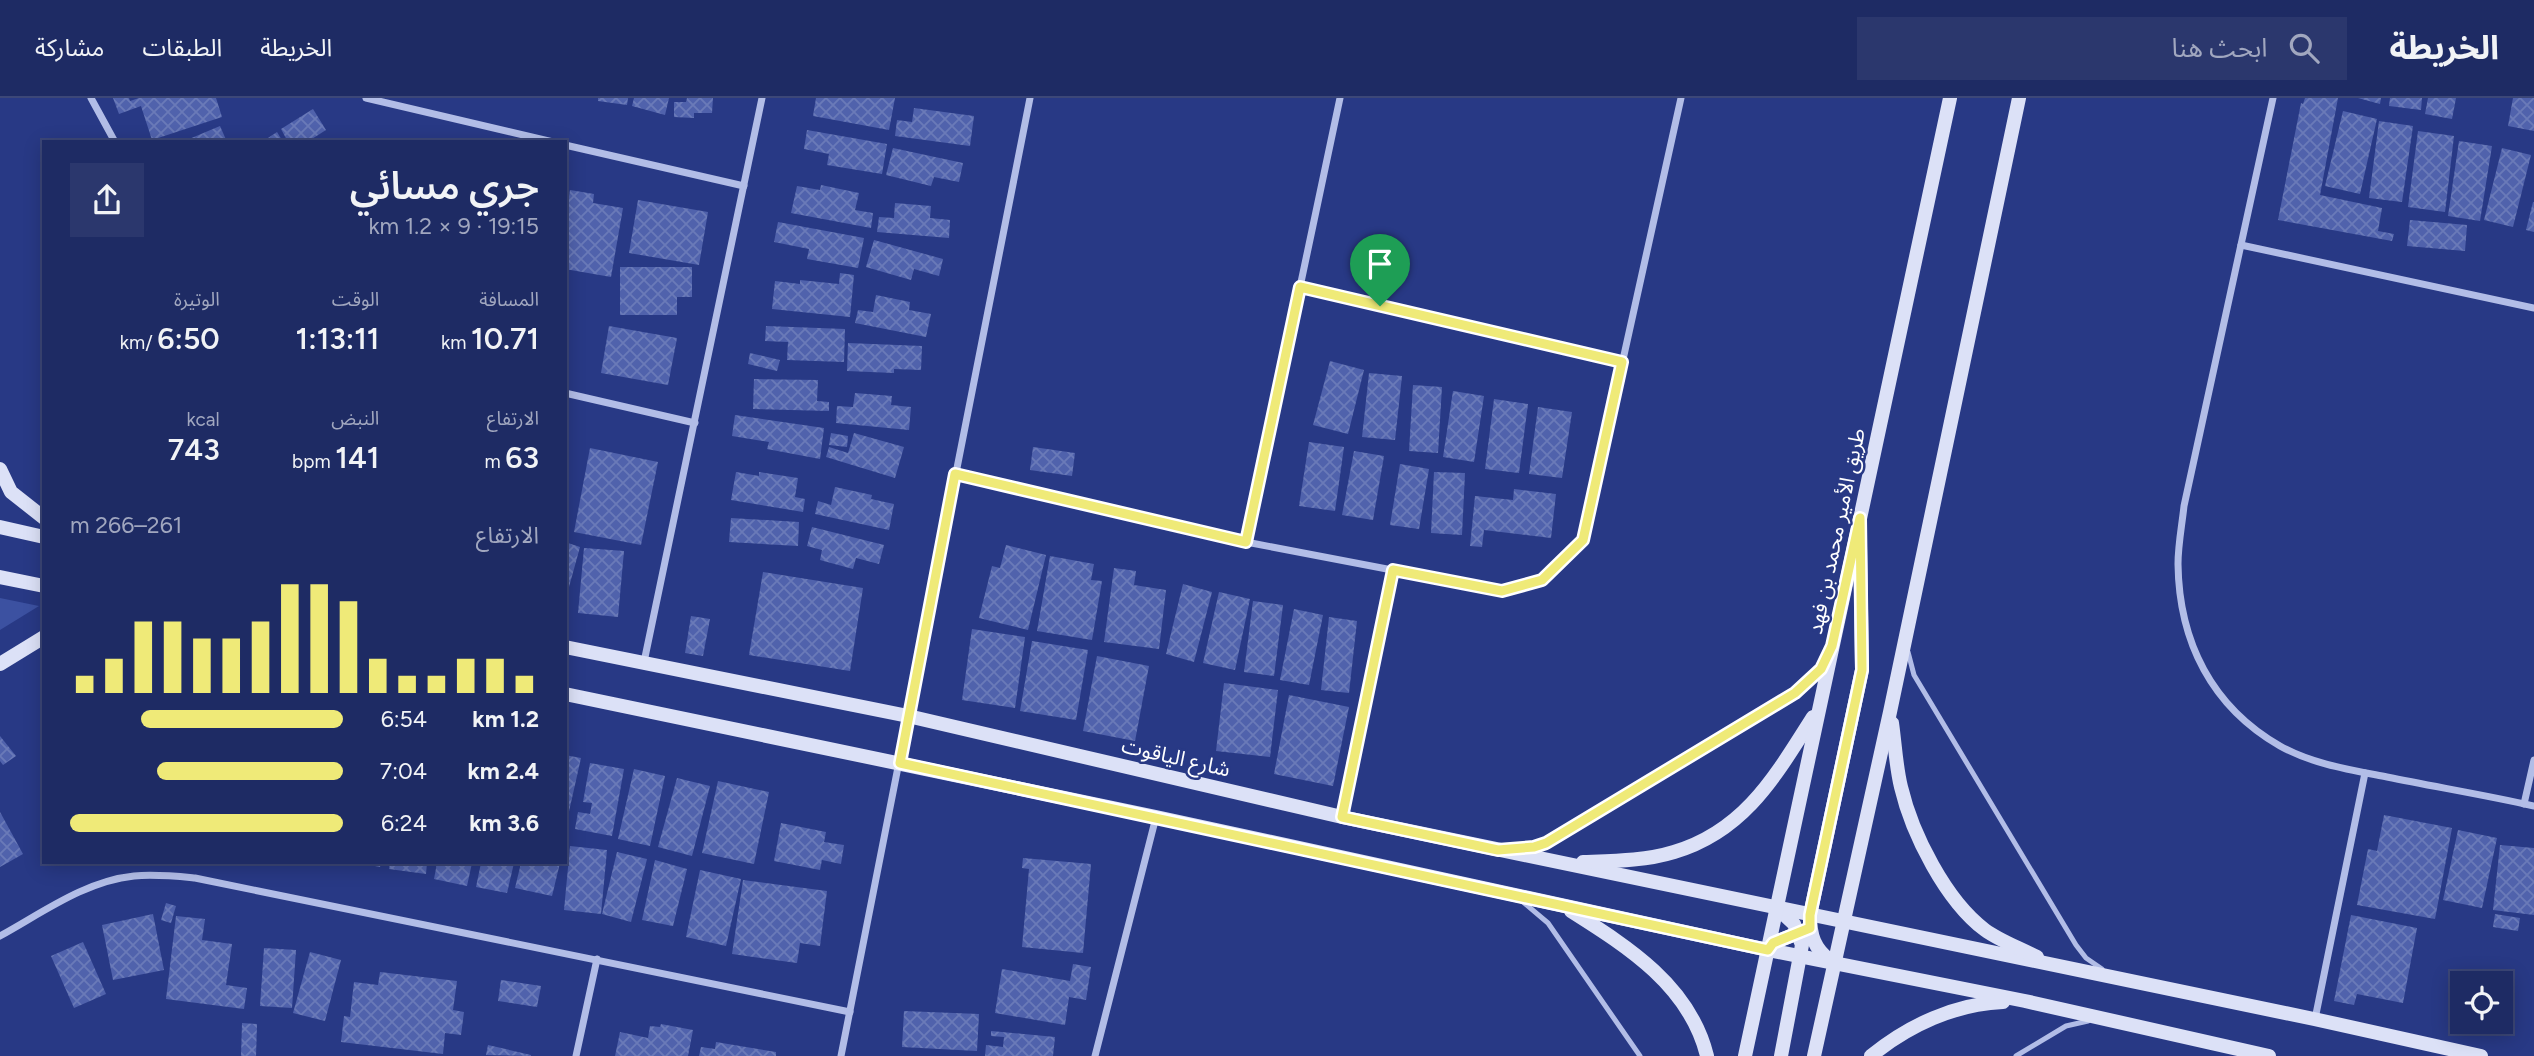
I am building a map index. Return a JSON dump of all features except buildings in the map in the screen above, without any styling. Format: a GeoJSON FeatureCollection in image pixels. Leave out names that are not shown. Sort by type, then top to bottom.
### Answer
{"type":"FeatureCollection","features":[{"type":"Feature","properties":{"kind":"street"},"geometry":{"type":"LineString","coordinates":[[91,98],[114,140]]}},
{"type":"Feature","properties":{"kind":"street"},"geometry":{"type":"LineString","coordinates":[[366,98],[544,140]]}},
{"type":"Feature","properties":{"kind":"street"},"geometry":{"type":"LineString","coordinates":[[644,663],[762,98]]}},
{"type":"Feature","properties":{"kind":"street"},"geometry":{"type":"LineString","coordinates":[[841,1056],[1030,98]]}},
{"type":"Feature","properties":{"kind":"street"},"geometry":{"type":"LineString","coordinates":[[1246,542],[1340,98]]}},
{"type":"Feature","properties":{"kind":"street"},"geometry":{"type":"LineString","coordinates":[[955,474],[1246,542],[1502,591],[1542,580],[1583,540],[1681,98]]}},
{"type":"Feature","properties":{"kind":"street","name":"طريق الأمير محمد بن فهد"},"geometry":{"type":"LineString","coordinates":[[1745,1056],[1950,98]]}},
{"type":"Feature","properties":{"kind":"street"},"geometry":{"type":"LineString","coordinates":[[1814,1056],[1908,630],[2019,98]]}},
{"type":"Feature","properties":{"kind":"street"},"geometry":{"type":"LineString","coordinates":[[2273,98],[2184,506],[2178,563],[2182,608],[2190,643],[2208,680],[2234,712],[2280,746],[2329,765],[2534,806]]}},
{"type":"Feature","properties":{"kind":"street"},"geometry":{"type":"LineString","coordinates":[[567,145],[744,186]]}},
{"type":"Feature","properties":{"kind":"street"},"geometry":{"type":"LineString","coordinates":[[2241,245],[2534,308]]}},
{"type":"Feature","properties":{"kind":"street"},"geometry":{"type":"LineString","coordinates":[[1300,287],[1622,362]]}},
{"type":"Feature","properties":{"kind":"street"},"geometry":{"type":"LineString","coordinates":[[567,393],[695,423]]}},
{"type":"Feature","properties":{"kind":"street"},"geometry":{"type":"LineString","coordinates":[[0,469],[11,492],[42,516]]}},
{"type":"Feature","properties":{"kind":"street"},"geometry":{"type":"LineString","coordinates":[[1781,1056],[1862,670],[1860,518]]}},
{"type":"Feature","properties":{"kind":"street"},"geometry":{"type":"LineString","coordinates":[[0,527],[42,537]]}},
{"type":"Feature","properties":{"kind":"street"},"geometry":{"type":"LineString","coordinates":[[1342,817],[1393,570]]}},
{"type":"Feature","properties":{"kind":"street"},"geometry":{"type":"LineString","coordinates":[[0,576],[42,586]]}},
{"type":"Feature","properties":{"kind":"street"},"geometry":{"type":"LineString","coordinates":[[0,664],[42,638]]}},
{"type":"Feature","properties":{"kind":"street","name":"شارع الياقوت"},"geometry":{"type":"LineString","coordinates":[[567,647],[908,716],[1342,817],[1776,909]]}},
{"type":"Feature","properties":{"kind":"street"},"geometry":{"type":"LineString","coordinates":[[567,694],[1156,817],[1768,950],[1845,922],[2481,1056]]}},
{"type":"Feature","properties":{"kind":"street"},"geometry":{"type":"LineString","coordinates":[[1564,864],[1646,859],[1674,852],[1724,828],[1765,791],[1819,707]]}},
{"type":"Feature","properties":{"kind":"street"},"geometry":{"type":"LineString","coordinates":[[1890,712],[1901,788],[1927,854],[1944,884],[1961,907],[1985,930],[2054,966]]}},
{"type":"Feature","properties":{"kind":"street"},"geometry":{"type":"LineString","coordinates":[[2524,804],[2534,760]]}},
{"type":"Feature","properties":{"kind":"street"},"geometry":{"type":"LineString","coordinates":[[2315,1019],[2365,772]]}},
{"type":"Feature","properties":{"kind":"street"},"geometry":{"type":"LineString","coordinates":[[1095,1056],[1156,817]]}},
{"type":"Feature","properties":{"kind":"street"},"geometry":{"type":"LineString","coordinates":[[0,936],[82,891],[132,876],[162,875],[195,878],[850,1012]]}},
{"type":"Feature","properties":{"kind":"street"},"geometry":{"type":"LineString","coordinates":[[1564,906],[1641,957],[1662,976],[1694,1023],[1707,1056]]}},
{"type":"Feature","properties":{"kind":"street"},"geometry":{"type":"LineString","coordinates":[[1776,909],[1787,915],[1806,937],[1835,963],[2025,1001],[2269,1056]]}},
{"type":"Feature","properties":{"kind":"street"},"geometry":{"type":"LineString","coordinates":[[1768,950],[1773,943],[1838,932],[1845,922]]}},
{"type":"Feature","properties":{"kind":"street"},"geometry":{"type":"LineString","coordinates":[[576,1056],[597,959]]}},
{"type":"Feature","properties":{"kind":"street"},"geometry":{"type":"LineString","coordinates":[[1871,1056],[1898,1036],[1951,1011],[1985,1003],[2025,1001]]}},
{"type":"Feature","properties":{"kind":"lane"},"geometry":{"type":"LineString","coordinates":[[1908,630],[1908,650],[1914,675],[2076,945],[2086,958],[2120,979]]}},
{"type":"Feature","properties":{"kind":"lane"},"geometry":{"type":"LineString","coordinates":[[1498,850],[1534,847],[1546,843],[1795,693],[1821,669],[1832,646]]}},
{"type":"Feature","properties":{"kind":"lane"},"geometry":{"type":"LineString","coordinates":[[1507,894],[1536,910],[1548,923],[1640,1056]]}},
{"type":"Feature","properties":{"kind":"lane"},"geometry":{"type":"LineString","coordinates":[[2016,1056],[2066,1026],[2090,1020],[2111,1020]]}},
{"type":"Feature","properties":{"kind":"shaded area"},"geometry":{"type":"Polygon","coordinates":[[[0,598],[39,606],[0,630],[0,598]]]}},
{"type":"Feature","properties":{"kind":"route"},"geometry":{"type":"LineString","coordinates":[[1300,287],[1380,306],[1622,362],[1583,540],[1542,580],[1502,591],[1393,570],[1342,817],[1498,850],[1534,847],[1546,843],[1808,683],[1821,669],[1832,646],[1860,518],[1862,670],[1810,915],[1810,928],[1773,943],[1768,950],[900,763],[955,474],[1246,542],[1300,287]]}}]}
